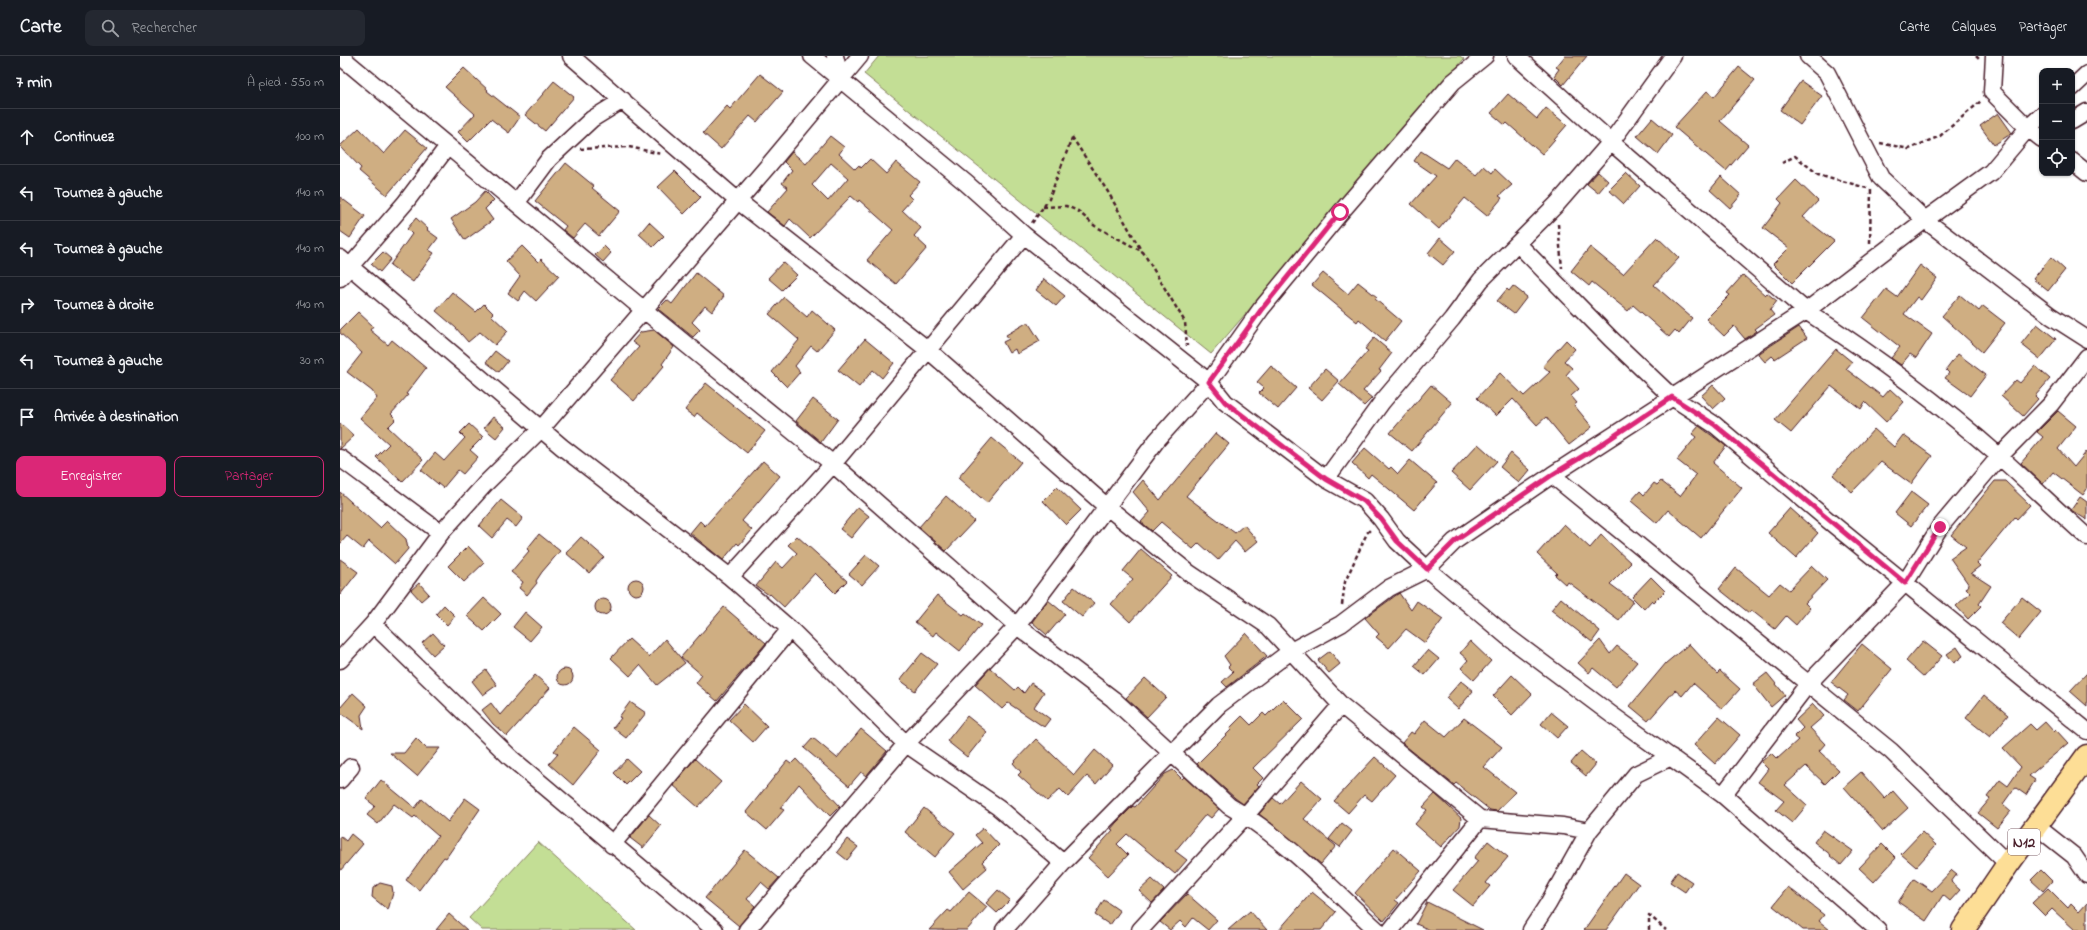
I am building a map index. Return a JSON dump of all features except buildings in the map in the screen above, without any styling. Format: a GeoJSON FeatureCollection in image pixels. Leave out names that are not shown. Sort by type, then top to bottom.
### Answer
{"type":"FeatureCollection","features":[{"type":"Feature","properties":{"kind":"main road","name":"N12"},"geometry":{"type":"LineString","coordinates":[[1963,930],[2008,864],[2087,756]]}},
{"type":"Feature","properties":{"kind":"street"},"geometry":{"type":"LineString","coordinates":[[340,56],[517,202],[644,310],[833,464],[1017,626],[1113,699],[1229,806],[1246,815],[1288,849],[1377,930]]}},
{"type":"Feature","properties":{"kind":"street"},"geometry":{"type":"LineString","coordinates":[[571,56],[738,201],[927,349],[1106,506],[1189,573],[1268,626],[1341,705],[1480,819],[1563,826],[1589,831]]}},
{"type":"Feature","properties":{"kind":"street"},"geometry":{"type":"LineString","coordinates":[[812,56],[966,183],[1024,235],[1209,382],[1225,402],[1326,479],[1364,501],[1381,519],[1397,541],[1427,569],[1508,637],[1723,795],[1804,863],[1878,930]]}},
{"type":"Feature","properties":{"kind":"street"},"geometry":{"type":"LineString","coordinates":[[835,56],[841,81]]}},
{"type":"Feature","properties":{"kind":"street"},"geometry":{"type":"LineString","coordinates":[[340,660],[373,624],[440,533],[486,483],[541,429],[841,81],[860,56]]}},
{"type":"Feature","properties":{"kind":"street"},"geometry":{"type":"LineString","coordinates":[[747,930],[906,744],[1017,626],[1156,440],[1209,382],[1261,310],[1340,212],[1453,82],[1485,56]]}},
{"type":"Feature","properties":{"kind":"street"},"geometry":{"type":"LineString","coordinates":[[1516,56],[1611,142],[1806,311],[1837,331],[1923,395],[2000,457],[2087,537]]}},
{"type":"Feature","properties":{"kind":"street"},"geometry":{"type":"LineString","coordinates":[[1326,479],[1382,402],[1452,319],[1481,280],[1557,204],[1611,142],[1673,56]]}},
{"type":"Feature","properties":{"kind":"street"},"geometry":{"type":"LineString","coordinates":[[1808,56],[1827,73],[1863,140],[1876,184],[1926,220],[2051,316],[2087,339]]}},
{"type":"Feature","properties":{"kind":"street"},"geometry":{"type":"LineString","coordinates":[[1994,56],[1992,92],[2028,128],[2039,136]]}},
{"type":"Feature","properties":{"kind":"street"},"geometry":{"type":"LineString","coordinates":[[2075,85],[2087,74]]}},
{"type":"Feature","properties":{"kind":"street"},"geometry":{"type":"LineString","coordinates":[[517,202],[549,159],[558,150],[592,119],[623,100]]}},
{"type":"Feature","properties":{"kind":"street"},"geometry":{"type":"LineString","coordinates":[[2075,119],[2087,112]]}},
{"type":"Feature","properties":{"kind":"street"},"geometry":{"type":"LineString","coordinates":[[1004,930],[1063,863],[1219,705],[1291,651],[1340,624],[1389,588],[1427,569],[1455,541],[1552,475],[1806,311],[1992,172],[2028,128],[2039,118]]}},
{"type":"Feature","properties":{"kind":"street"},"geometry":{"type":"LineString","coordinates":[[448,146],[405,203],[343,267],[562,447],[730,577],[790,629],[906,744],[998,807],[1063,863]]}},
{"type":"Feature","properties":{"kind":"street"},"geometry":{"type":"LineString","coordinates":[[2075,163],[2087,173]]}},
{"type":"Feature","properties":{"kind":"street"},"geometry":{"type":"LineString","coordinates":[[730,577],[833,464],[927,349],[1024,235]]}},
{"type":"Feature","properties":{"kind":"street"},"geometry":{"type":"LineString","coordinates":[[1518,244],[1672,397],[1715,425],[1905,583],[2087,731]]}},
{"type":"Feature","properties":{"kind":"street"},"geometry":{"type":"LineString","coordinates":[[1723,795],[1808,684],[1905,583],[1940,527],[2000,457],[2051,404],[2087,357]]}},
{"type":"Feature","properties":{"kind":"street"},"geometry":{"type":"LineString","coordinates":[[340,458],[440,533]]}},
{"type":"Feature","properties":{"kind":"street"},"geometry":{"type":"LineString","coordinates":[[1552,475],[1891,751],[2008,864]]}},
{"type":"Feature","properties":{"kind":"street"},"geometry":{"type":"LineString","coordinates":[[373,624],[511,758],[714,930]]}},
{"type":"Feature","properties":{"kind":"street"},"geometry":{"type":"LineString","coordinates":[[612,845],[790,629]]}},
{"type":"Feature","properties":{"kind":"street"},"geometry":{"type":"LineString","coordinates":[[1140,930],[1246,815],[1341,705]]}},
{"type":"Feature","properties":{"kind":"street"},"geometry":{"type":"LineString","coordinates":[[1531,930],[1548,904],[1589,831],[1636,774],[1671,757]]}},
{"type":"Feature","properties":{"kind":"street"},"geometry":{"type":"LineString","coordinates":[[340,780],[351,767]]}},
{"type":"Feature","properties":{"kind":"street"},"geometry":{"type":"LineString","coordinates":[[1391,930],[1480,819]]}},
{"type":"Feature","properties":{"kind":"street"},"geometry":{"type":"LineString","coordinates":[[2036,826],[2081,856],[2087,875]]}},
{"type":"Feature","properties":{"kind":"path"},"geometry":{"type":"LineString","coordinates":[[1863,140],[1909,149],[1940,136],[1992,92]]}},
{"type":"Feature","properties":{"kind":"path"},"geometry":{"type":"LineString","coordinates":[[1024,235],[1049,199],[1072,137],[1108,192],[1185,322],[1189,366]]}},
{"type":"Feature","properties":{"kind":"path"},"geometry":{"type":"LineString","coordinates":[[558,150],[629,147],[664,154]]}},
{"type":"Feature","properties":{"kind":"path"},"geometry":{"type":"LineString","coordinates":[[1782,163],[1795,156],[1818,174],[1876,184],[1869,236],[1872,262]]}},
{"type":"Feature","properties":{"kind":"path"},"geometry":{"type":"LineString","coordinates":[[1557,204],[1564,291]]}},
{"type":"Feature","properties":{"kind":"path"},"geometry":{"type":"LineString","coordinates":[[1043,207],[1066,206],[1078,211],[1095,226],[1143,252]]}},
{"type":"Feature","properties":{"kind":"path"},"geometry":{"type":"LineString","coordinates":[[1340,624],[1345,582],[1367,533],[1381,519]]}},
{"type":"Feature","properties":{"kind":"path"},"geometry":{"type":"LineString","coordinates":[[1649,930],[1648,915],[1666,930]]}},
{"type":"Feature","properties":{"kind":"green space"},"geometry":{"type":"Polygon","coordinates":[[[879,56],[1460,56],[1464,59],[1211,354],[864,74],[879,56]]]}},
{"type":"Feature","properties":{"kind":"green space"},"geometry":{"type":"Polygon","coordinates":[[[538,842],[636,930],[482,930],[469,918],[538,842]]]}},
{"type":"Feature","properties":{"kind":"route"},"geometry":{"type":"LineString","coordinates":[[1340,212],[1261,310],[1230,355],[1209,382],[1225,402],[1326,479],[1364,501],[1381,519],[1397,541],[1412,553],[1427,569],[1455,541],[1552,475],[1596,448],[1672,397],[1715,425],[1905,583],[1940,527]]}}]}
